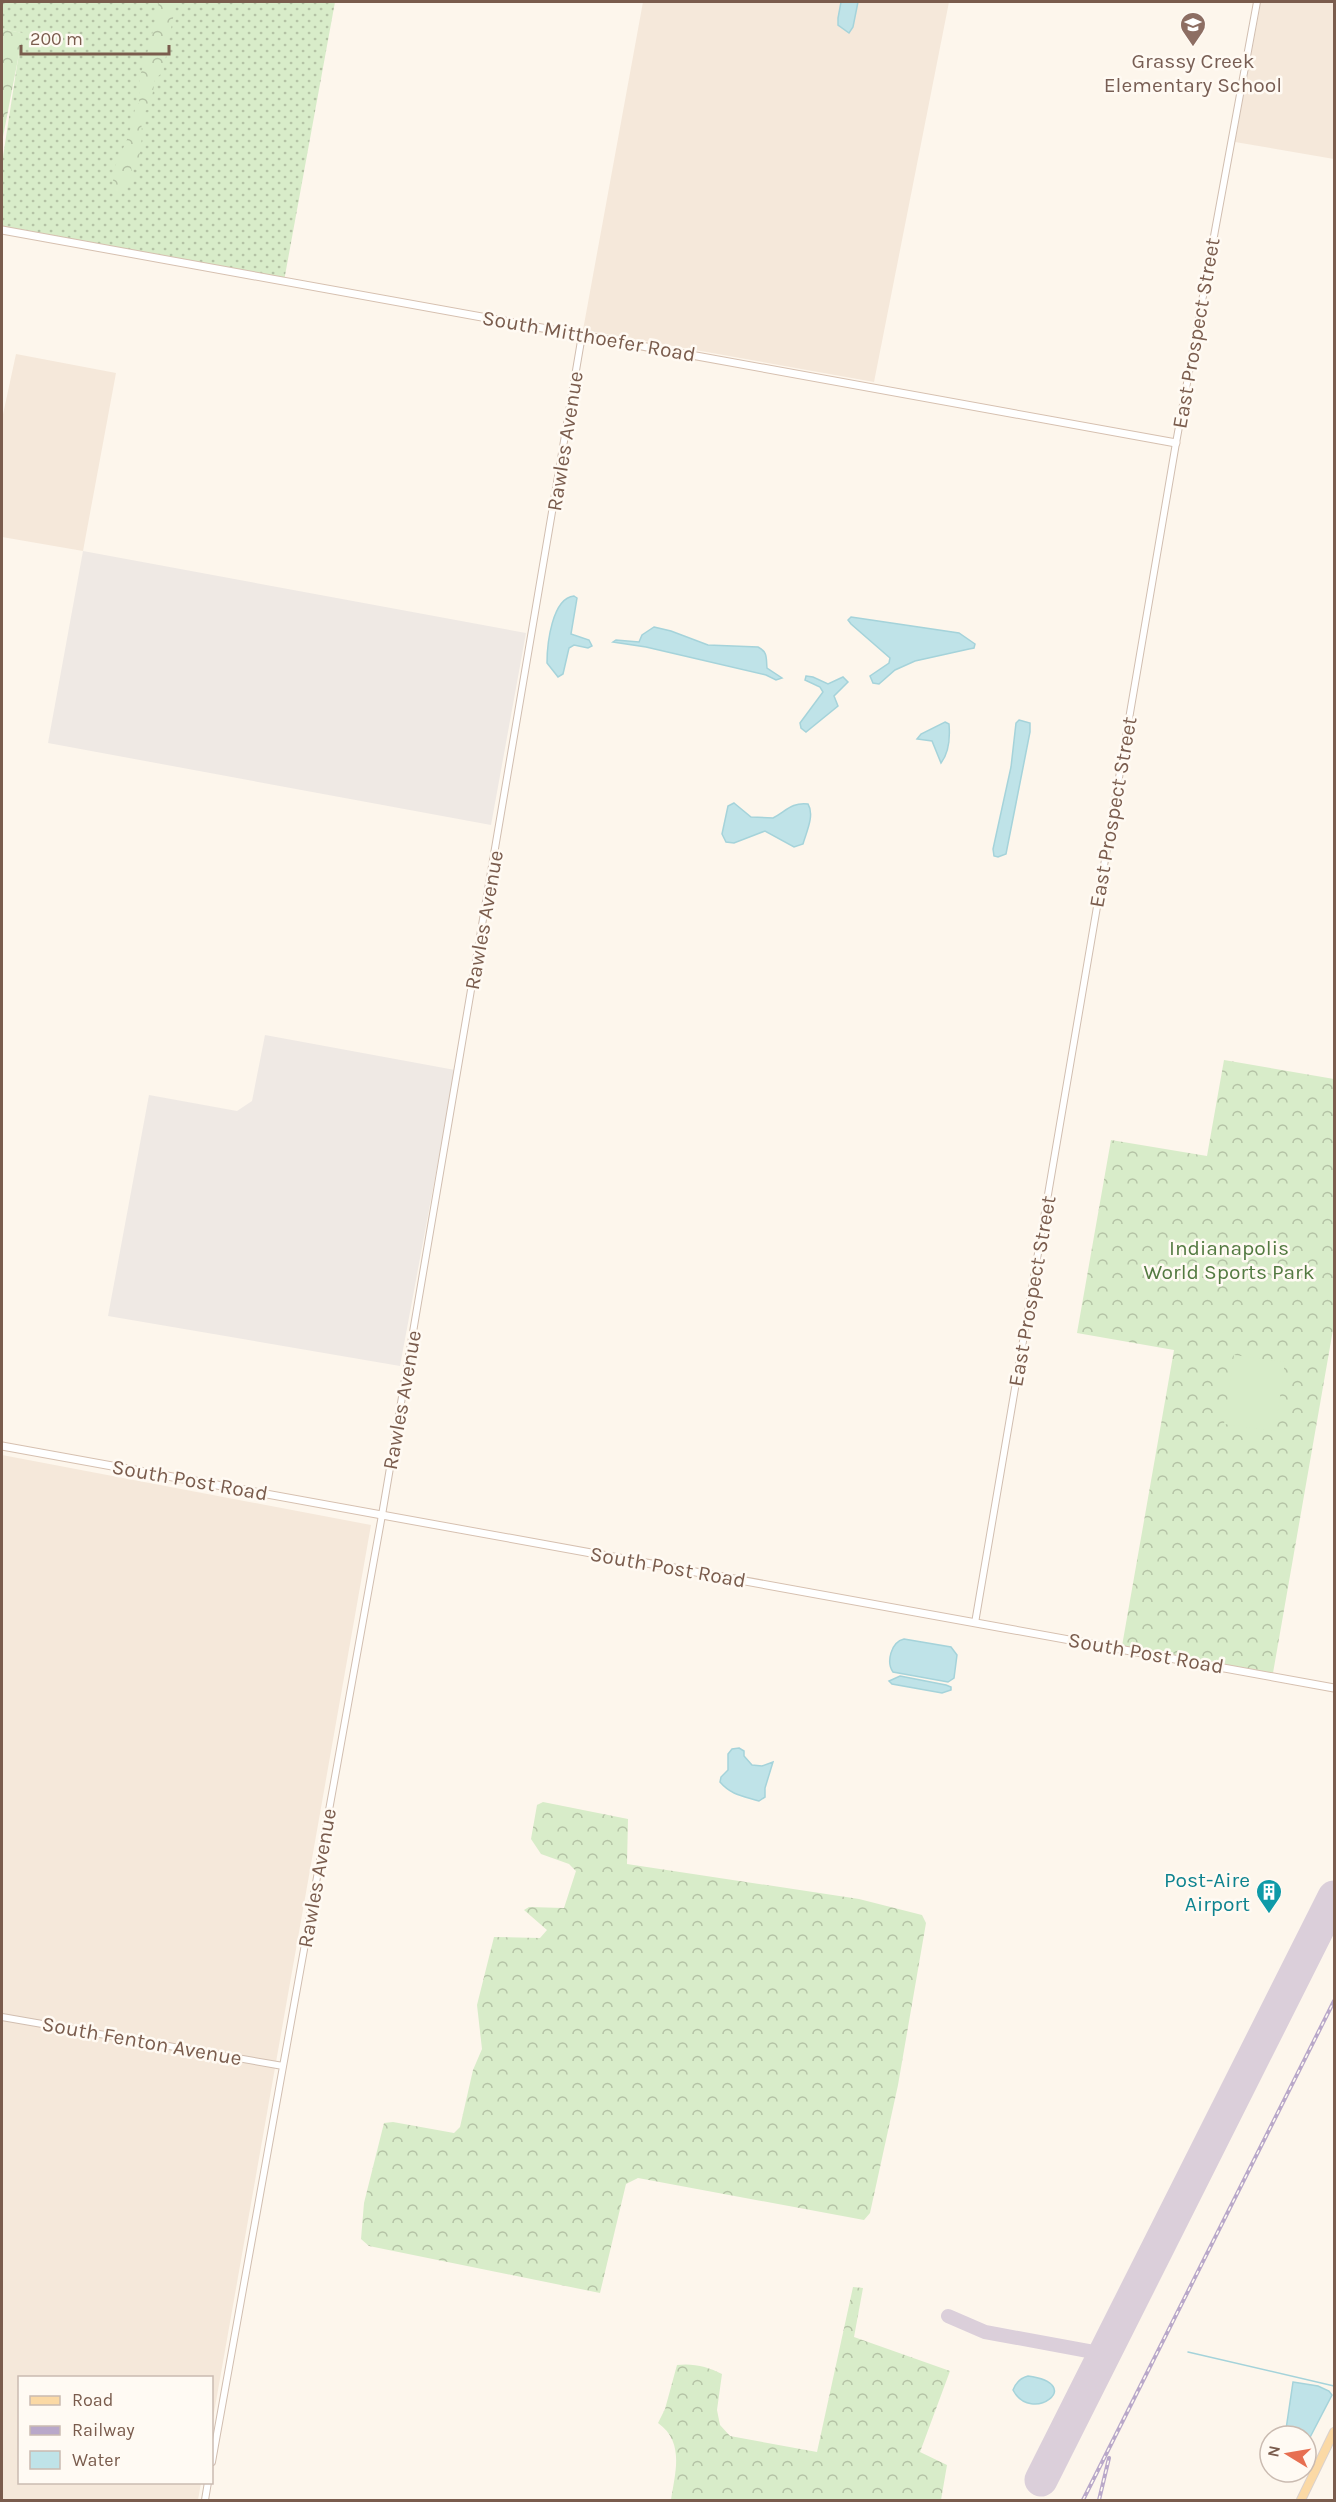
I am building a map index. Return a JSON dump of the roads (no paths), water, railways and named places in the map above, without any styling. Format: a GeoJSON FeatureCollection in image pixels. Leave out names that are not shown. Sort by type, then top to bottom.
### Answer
{"type":"FeatureCollection","features":[{"type":"Feature","properties":{"kind":"main road","name":"South Mitthoefer Road"},"geometry":{"type":"LineString","coordinates":[[2,230],[1176,443]]}},
{"type":"Feature","properties":{"kind":"main road","name":"South Post Road"},"geometry":{"type":"LineString","coordinates":[[2,1446],[1335,1688]]}},
{"type":"Feature","properties":{"kind":"main road"},"geometry":{"type":"LineString","coordinates":[[1301,2500],[1335,2432]]}},
{"type":"Feature","properties":{"kind":"street","name":"East Prospect Street"},"geometry":{"type":"LineString","coordinates":[[975,1623],[1176,443],[1257,2]]}},
{"type":"Feature","properties":{"kind":"street","name":"Rawles Avenue"},"geometry":{"type":"LineString","coordinates":[[213,2456],[382,1515],[582,335]]}},
{"type":"Feature","properties":{"kind":"street","name":"South Fenton Avenue"},"geometry":{"type":"LineString","coordinates":[[2,2017],[283,2066]]}},
{"type":"Feature","properties":{"kind":"street"},"geometry":{"type":"LineString","coordinates":[[205,2500],[208,2484]]}},
{"type":"Feature","properties":{"kind":"water"},"geometry":{"type":"Polygon","coordinates":[[[841,2],[858,2],[853,27],[849,33],[838,25],[841,2]]]}},
{"type":"Feature","properties":{"kind":"water"},"geometry":{"type":"Polygon","coordinates":[[[574,596],[577,598],[571,634],[589,640],[592,646],[588,648],[574,645],[569,648],[563,674],[558,677],[547,663],[552,623],[560,605],[574,596]]]}},
{"type":"Feature","properties":{"kind":"water"},"geometry":{"type":"Polygon","coordinates":[[[851,617],[959,633],[975,644],[974,648],[915,661],[895,670],[879,684],[873,683],[870,676],[889,663],[890,658],[851,624],[848,620],[851,617]]]}},
{"type":"Feature","properties":{"kind":"water"},"geometry":{"type":"Polygon","coordinates":[[[654,627],[708,645],[758,647],[765,653],[767,668],[782,678],[776,680],[766,675],[646,647],[613,642],[616,640],[639,642],[642,635],[654,627]]]}},
{"type":"Feature","properties":{"kind":"water"},"geometry":{"type":"Polygon","coordinates":[[[806,676],[828,684],[843,677],[848,682],[834,696],[838,706],[806,732],[801,728],[800,723],[823,692],[820,687],[805,680],[806,676]]]}},
{"type":"Feature","properties":{"kind":"water"},"geometry":{"type":"Polygon","coordinates":[[[1019,720],[1030,723],[1030,732],[1006,854],[998,857],[994,856],[993,849],[1011,767],[1016,723],[1019,720]]]}},
{"type":"Feature","properties":{"kind":"water"},"geometry":{"type":"Polygon","coordinates":[[[945,722],[949,724],[949,739],[946,754],[941,763],[932,741],[917,739],[921,734],[945,722]]]}},
{"type":"Feature","properties":{"kind":"water"},"geometry":{"type":"Polygon","coordinates":[[[734,803],[751,817],[773,818],[793,806],[808,804],[811,813],[803,844],[794,847],[765,831],[734,843],[726,842],[722,834],[728,806],[734,803]]]}},
{"type":"Feature","properties":{"kind":"water"},"geometry":{"type":"Polygon","coordinates":[[[904,1639],[951,1647],[957,1655],[954,1678],[948,1682],[893,1672],[890,1663],[891,1653],[896,1644],[904,1639]]]}},
{"type":"Feature","properties":{"kind":"water"},"geometry":{"type":"Polygon","coordinates":[[[900,1676],[946,1685],[951,1687],[951,1690],[942,1693],[892,1684],[889,1681],[900,1676]]]}},
{"type":"Feature","properties":{"kind":"water"},"geometry":{"type":"Polygon","coordinates":[[[739,1748],[744,1751],[744,1756],[752,1765],[762,1766],[773,1762],[765,1788],[765,1797],[759,1801],[733,1792],[720,1782],[721,1777],[728,1770],[728,1754],[732,1749],[739,1748]]]}},
{"type":"Feature","properties":{"kind":"water"},"geometry":{"type":"Polygon","coordinates":[[[1028,2376],[1045,2380],[1053,2386],[1054,2393],[1049,2399],[1031,2404],[1021,2400],[1013,2390],[1019,2381],[1028,2376]]]}},
{"type":"Feature","properties":{"kind":"water"},"geometry":{"type":"Polygon","coordinates":[[[1293,2382],[1318,2386],[1332,2395],[1317,2424],[1287,2424],[1293,2382]]]}},
{"type":"Feature","properties":{"kind":"waterway"},"geometry":{"type":"LineString","coordinates":[[1188,2352],[1334,2386]]}},
{"type":"Feature","properties":{"kind":"railway"},"geometry":{"type":"LineString","coordinates":[[1083,2500],[1334,2001]]}},
{"type":"Feature","properties":{"kind":"railway"},"geometry":{"type":"LineString","coordinates":[[1099,2500],[1109,2458]]}},
{"type":"Feature","properties":{"kind":"place","name":"Grassy Creek Elementary School"},"geometry":{"type":"Point","coordinates":[1193,48]}},
{"type":"Feature","properties":{"kind":"place","name":"Post-Aire Airport"},"geometry":{"type":"Point","coordinates":[1269,1915]}},
{"type":"Feature","properties":{"kind":"park label","name":"Indianapolis World Sports Park"},"geometry":{"type":"Point","coordinates":[1229,1260]}}]}
